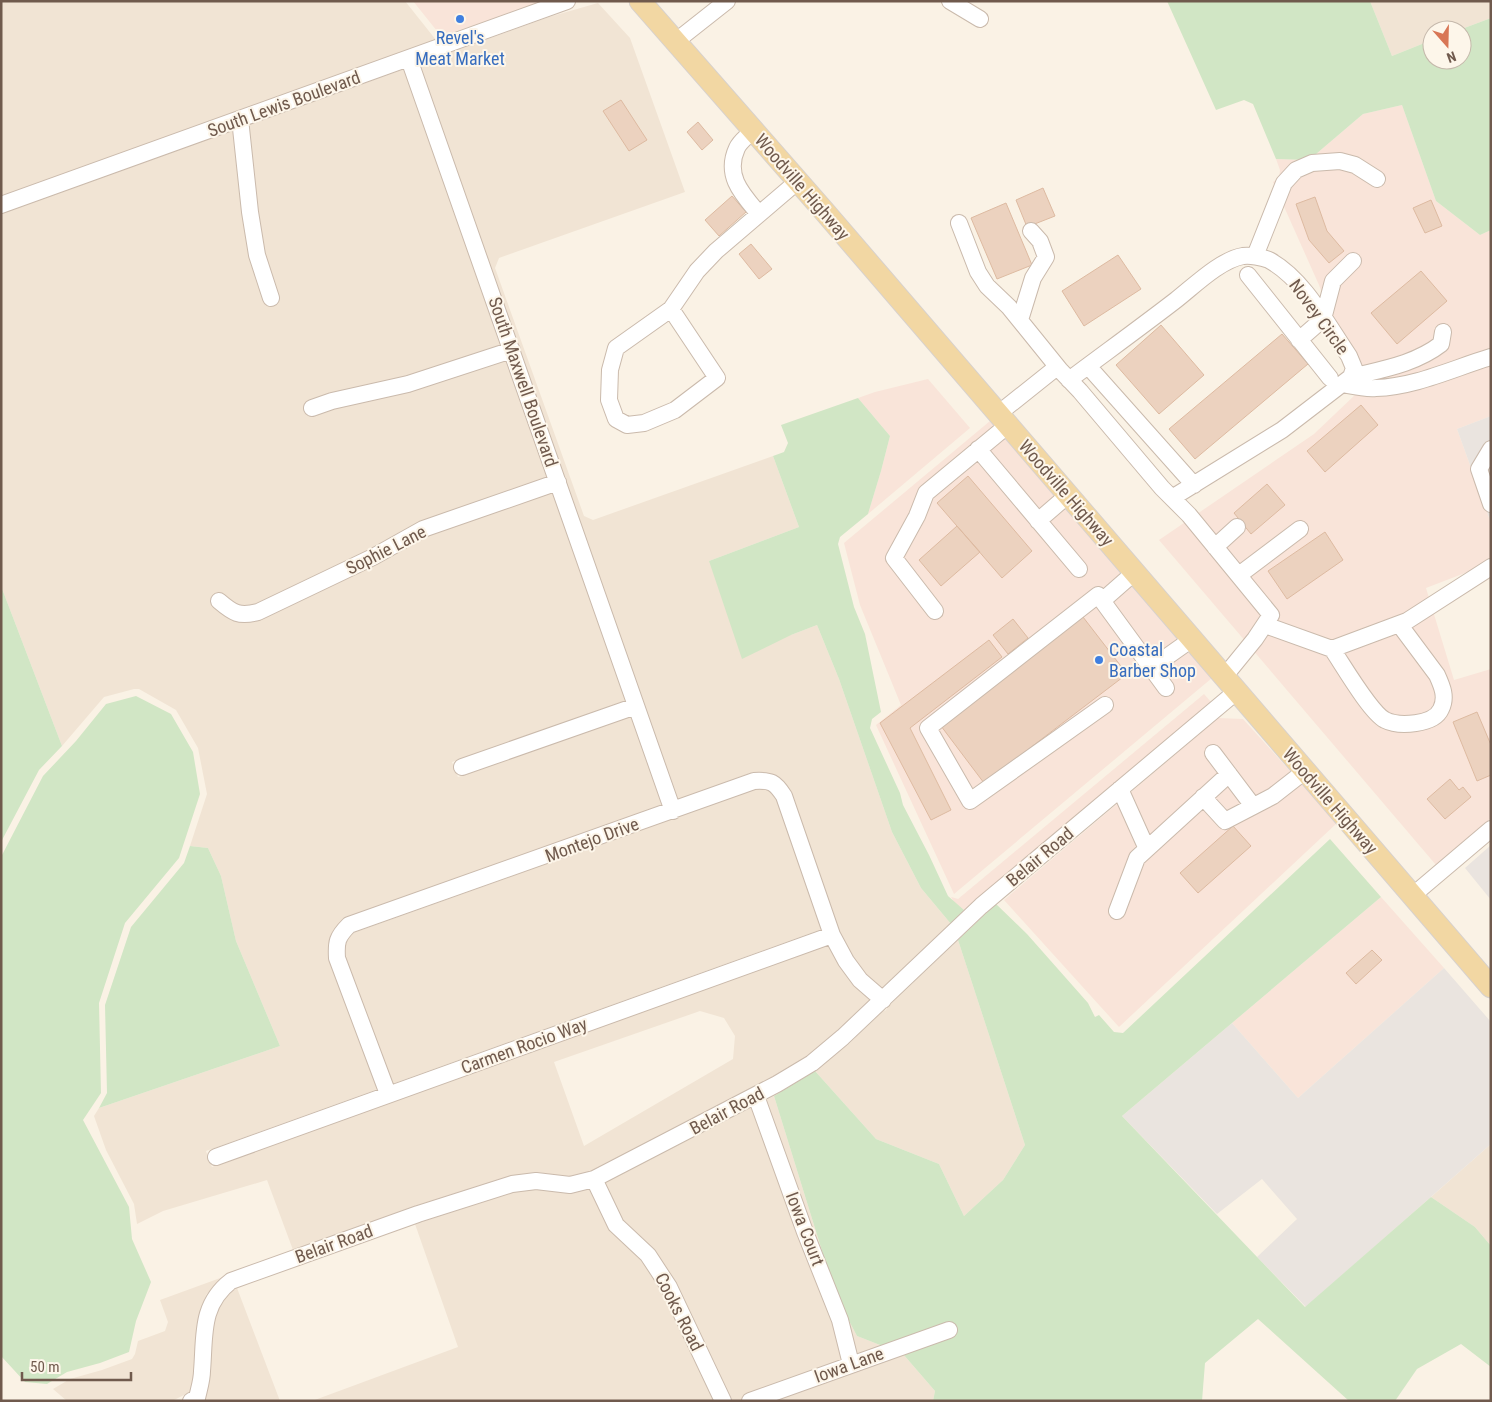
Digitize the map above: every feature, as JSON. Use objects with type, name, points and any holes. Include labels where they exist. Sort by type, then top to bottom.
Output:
[{"type":"main road","name":"Woodville Highway","points":[[640,1],[1003,419],[1491,987]]},
{"type":"street","name":"South Lewis Boulevard","points":[[1,205],[567,1]]},
{"type":"street","points":[[675,42],[727,1]]},
{"type":"street","points":[[950,1],[980,18]]},
{"type":"street","name":"South Maxwell Boulevard","points":[[409,59],[673,811]]},
{"type":"street","points":[[240,119],[250,212],[257,255],[271,298]]},
{"type":"street","points":[[753,130],[738,146],[733,159],[733,172],[737,188],[759,214]]},
{"type":"street","points":[[1069,380],[1226,263],[1242,256],[1255,256],[1284,183],[1296,170],[1312,163],[1340,161],[1355,165],[1377,180]]},
{"type":"street","points":[[672,309],[717,378],[675,410],[644,423],[627,425],[616,419],[609,400],[610,370],[616,348],[672,309],[697,271],[716,251],[798,182]]},
{"type":"street","points":[[959,223],[978,272],[987,286],[1009,306],[1057,367],[1143,466],[1189,515],[1271,615],[1265,625],[1332,649],[1373,709],[1384,720],[1399,724],[1414,724],[1431,718],[1440,711],[1444,696],[1442,684],[1437,675],[1399,624]]},
{"type":"street","points":[[1020,320],[1033,278],[1046,257],[1040,241],[1031,230]]},
{"type":"street","name":"Novey Circle","points":[[1172,498],[1282,430],[1354,368],[1349,356],[1302,287],[1284,271],[1267,260],[1255,256]]},
{"type":"street","points":[[1299,340],[1323,319],[1334,282],[1353,261]]},
{"type":"street","points":[[1248,275],[1299,340],[1341,379],[1361,388],[1394,387],[1412,383],[1491,357]]},
{"type":"street","points":[[1341,379],[1413,361],[1431,352],[1440,344],[1442,332]]},
{"type":"street","points":[[312,408],[332,401],[408,384],[512,350]]},
{"type":"street","points":[[1088,366],[1194,485]]},
{"type":"street","points":[[935,611],[894,558],[917,516],[926,493],[978,449],[1003,419],[1057,367]]},
{"type":"street","points":[[978,449],[1079,569]]},
{"type":"street","points":[[1143,466],[1162,449]]},
{"type":"street","points":[[1491,449],[1479,468],[1491,504]]},
{"type":"street","name":"Sophie Lane","points":[[219,601],[232,612],[239,614],[248,615],[258,612],[373,557],[423,529],[558,482]]},
{"type":"street","points":[[1038,521],[1068,495]]},
{"type":"street","points":[[1215,547],[1237,527]]},
{"type":"street","points":[[1239,576],[1300,529]]},
{"type":"street","points":[[1332,649],[1407,620],[1491,567]]},
{"type":"street","points":[[1102,601],[1134,572]]},
{"type":"street","points":[[1105,705],[970,801],[928,728],[1098,595],[1166,688]]},
{"type":"street","name":"Belair Road","points":[[194,1400],[202,1374],[208,1310],[222,1288],[231,1281],[418,1214],[512,1184],[536,1181],[570,1185],[594,1179],[756,1096],[812,1063],[844,1037],[981,906],[1120,789],[1231,684],[1265,625]]},
{"type":"street","points":[[1151,668],[1192,639]]},
{"type":"street","points":[[462,767],[636,706]]},
{"type":"street","points":[[1213,753],[1253,806]]},
{"type":"street","points":[[1203,797],[1225,821],[1273,796],[1305,771]]},
{"type":"street","points":[[1117,911],[1137,858],[1229,774]]},
{"type":"street","name":"Montejo Drive","points":[[388,1094],[337,958],[336,944],[341,933],[349,926],[754,781],[768,780],[778,786],[784,796],[832,934],[846,961],[860,980],[883,1000]]},
{"type":"street","points":[[1120,789],[1147,849]]},
{"type":"street","points":[[1412,896],[1491,829]]},
{"type":"street","name":"Carmen Rocio Way","points":[[216,1156],[832,934]]},
{"type":"street","name":"Iowa Court","points":[[756,1096],[805,1232],[840,1320],[851,1364]]},
{"type":"street","name":"Cooks Road","points":[[594,1179],[616,1226],[648,1255],[669,1287],[723,1401]]},
{"type":"street","name":"Iowa Lane","points":[[750,1401],[948,1330]]},
{"type":"shaded area","points":[[1,1],[405,1],[436,40],[1,196]]},
{"type":"shaded area","name":"Revel's Meat Market","points":[[413,1],[548,1],[441,36]]},
{"type":"shaded area","points":[[1370,1],[1491,1],[1491,18],[1472,25],[1472,20],[1422,20],[1422,44],[1392,56]]},
{"type":"shaded area","points":[[598,3],[630,38],[685,192],[499,258],[495,268],[584,516],[593,520],[773,456],[799,527],[709,561],[791,635],[817,625],[839,679],[892,832],[921,888],[951,924],[882,989],[865,974],[852,956],[839,932],[791,794],[781,779],[770,773],[753,772],[677,800],[418,64],[549,17]]},
{"type":"shaded area","points":[[404,69],[627,700],[452,762],[458,777],[632,716],[663,805],[344,919],[336,927],[330,940],[330,958],[378,1089],[206,1151],[212,1167],[829,944],[871,1000],[839,1031],[807,1056],[773,1077],[591,1171],[569,1177],[536,1172],[510,1176],[415,1206],[293,1250],[267,1180],[163,1211],[137,1224],[134,1204],[106,1150],[94,1116],[99,1108],[280,1046],[236,941],[221,876],[208,848],[190,846],[207,794],[198,748],[176,710],[139,689],[104,697],[62,746],[1,586],[1,214]],"holes":[[[700,1011],[724,1018],[735,1036],[733,1059],[584,1146],[554,1062]]]},
{"type":"shaded area","points":[[1402,105],[1436,201],[1480,235],[1491,230],[1491,416],[1457,429],[1491,523],[1491,563],[1426,588],[1454,680],[1491,669],[1491,818],[1436,865],[1159,540],[1314,434],[1356,394],[1357,386],[1319,285],[1273,182],[1279,178],[1280,170],[1276,159],[1309,160],[1363,114]]},
{"type":"shaded area","points":[[928,379],[970,428],[868,514],[890,436],[858,398]]},
{"type":"shaded area","points":[[1491,416],[1491,523],[1457,429]]},
{"type":"shaded area","points":[[990,421],[1212,678],[954,894],[876,725],[901,705],[860,605],[844,543]]},
{"type":"shaded area","points":[[1204,694],[1211,702],[964,910],[954,902],[951,897],[958,899]]},
{"type":"shaded area","points":[[1218,718],[1243,719],[1337,823],[1119,1027],[1004,900]]},
{"type":"shaded area","points":[[756,789],[767,789],[773,792],[778,800],[822,929],[392,1084],[345,957],[344,946],[347,939],[353,933]]},
{"type":"shaded area","points":[[1491,845],[1491,900],[1465,868]]},
{"type":"shaded area","points":[[1381,897],[1444,968],[1298,1098],[1232,1023]]},
{"type":"shaded area","points":[[958,940],[1025,1145],[1003,1180],[964,1216],[939,1164],[876,1139],[815,1071],[849,1044]]},
{"type":"shaded area","points":[[1444,968],[1491,1022],[1491,1144],[1306,1307],[1257,1257],[1297,1219],[1262,1179],[1217,1214],[1122,1116],[1232,1023],[1298,1098]]},
{"type":"shaded area","points":[[774,1096],[836,1296],[857,1336],[903,1354],[935,1391],[933,1401],[731,1401],[622,1220],[604,1183]]},
{"type":"shaded area","points":[[1491,1144],[1491,1246],[1475,1227],[1431,1197]]},
{"type":"shaded area","points":[[590,1188],[663,1291],[715,1401],[312,1401],[458,1347],[415,1224],[514,1192],[536,1189],[570,1193]]},
{"type":"shaded area","points":[[223,1277],[206,1295],[201,1308],[196,1337],[195,1372],[190,1392],[172,1401],[67,1401],[53,1389],[70,1379],[132,1359],[138,1341],[165,1331],[168,1322],[160,1300]]},
{"type":"shaded area","points":[[237,1288],[280,1401],[204,1401],[215,1314],[228,1294]]},
{"type":"green space","points":[[1167,1],[1370,1],[1392,56],[1422,44],[1422,70],[1472,70],[1472,25],[1491,18],[1491,230],[1480,235],[1436,201],[1402,105],[1363,114],[1309,160],[1276,159],[1253,104],[1244,100],[1216,110]]},
{"type":"green space","points":[[858,398],[890,436],[868,514],[840,537],[838,544],[854,607],[865,634],[881,712],[872,719],[870,728],[900,793],[903,805],[948,896],[964,910],[951,924],[921,888],[892,832],[839,679],[817,625],[791,635],[742,659],[709,561],[799,527],[773,456],[784,452],[788,443],[781,425]]},
{"type":"green space","points":[[1,586],[62,746],[39,770],[1,842]]},
{"type":"green space","points":[[136,696],[171,714],[193,752],[200,794],[179,858],[125,923],[99,1003],[101,1093],[83,1120],[129,1207],[132,1239],[151,1282],[136,1321],[129,1352],[100,1363],[67,1372],[47,1384],[25,1382],[1,1356],[1,857],[43,776],[76,741],[106,704]]},
{"type":"green space","points":[[1330,839],[1381,897],[1122,1116],[1305,1307],[1431,1197],[1475,1227],[1491,1246],[1491,1367],[1461,1344],[1417,1369],[1395,1401],[1349,1401],[1258,1319],[1205,1363],[1202,1401],[933,1401],[935,1391],[903,1354],[857,1336],[836,1296],[774,1096],[815,1071],[876,1139],[939,1164],[964,1216],[1003,1180],[1025,1145],[958,940],[996,904],[1027,934],[1088,1003],[1095,1017],[1099,1015],[1114,1032],[1123,1033]]},
{"type":"green space","points":[[190,846],[208,848],[221,876],[236,941],[280,1046],[99,1108],[107,1093],[105,1005],[131,927],[184,863]]},
{"type":"building","points":[[621,100],[647,140],[629,151],[603,111]]},
{"type":"building","points":[[698,122],[713,140],[702,150],[687,132]]},
{"type":"building","points":[[1043,188],[1055,216],[1027,227],[1016,200]]},
{"type":"building","points":[[732,196],[746,212],[719,236],[705,220]]},
{"type":"building","points":[[1315,197],[1327,231],[1344,251],[1329,263],[1309,240],[1296,204]]},
{"type":"building","points":[[1431,200],[1442,226],[1425,233],[1413,208]]},
{"type":"building","points":[[1006,203],[1032,265],[997,279],[971,218]]},
{"type":"building","points":[[751,244],[772,269],[759,279],[739,254]]},
{"type":"building","points":[[1118,255],[1141,289],[1084,326],[1062,291]]},
{"type":"building","points":[[1421,271],[1447,301],[1397,344],[1371,313]]},
{"type":"building","points":[[1161,325],[1204,375],[1159,414],[1116,365]]},
{"type":"building","points":[[1282,334],[1308,364],[1195,459],[1169,429]]},
{"type":"building","points":[[1361,405],[1378,425],[1325,472],[1307,451]]},
{"type":"building","points":[[968,476],[1032,551],[1002,578],[937,503]]},
{"type":"building","points":[[1267,484],[1285,505],[1251,534],[1234,513]]},
{"type":"building","points":[[957,526],[980,552],[941,586],[919,560]]},
{"type":"building","points":[[1325,532],[1343,560],[1287,599],[1268,571]]},
{"type":"building","points":[[1083,617],[1127,674],[984,783],[941,726]]},
{"type":"building","points":[[1013,619],[1028,638],[1008,654],[993,635]]},
{"type":"building","points":[[989,640],[1002,657],[910,728],[951,810],[931,820],[880,723]]},
{"type":"building","points":[[1477,712],[1491,745],[1491,775],[1477,781],[1453,722]]},
{"type":"building","points":[[1450,779],[1459,790],[1463,787],[1471,797],[1445,819],[1427,799]]},
{"type":"building","points":[[1233,826],[1251,846],[1198,893],[1180,873]]},
{"type":"building","points":[[1372,950],[1382,960],[1356,984],[1346,973]]},
{"type":"place","name":"Revel's Meat Market","points":[[460,19]]},
{"type":"place","name":"Coastal Barber Shop","points":[[1099,660]]}]
